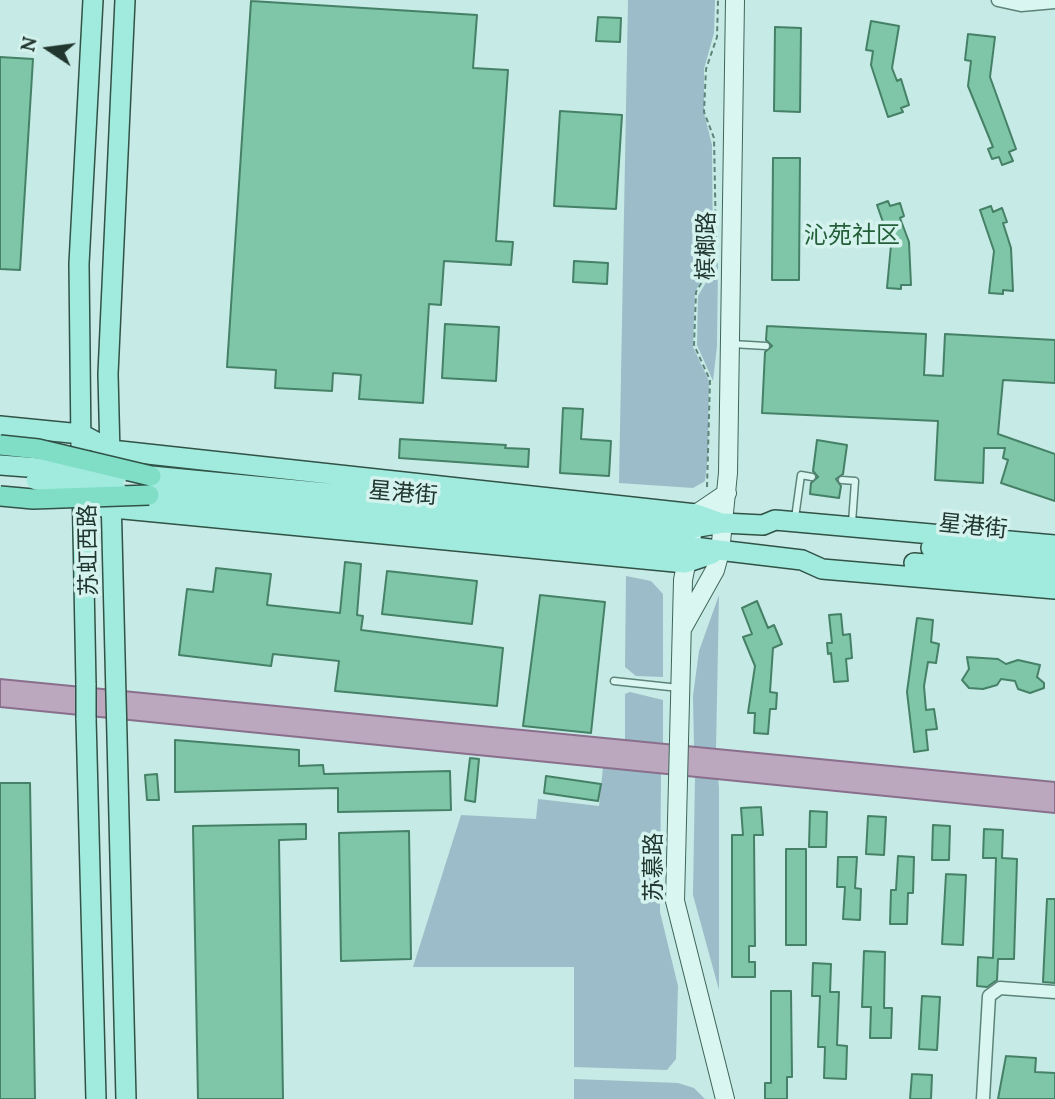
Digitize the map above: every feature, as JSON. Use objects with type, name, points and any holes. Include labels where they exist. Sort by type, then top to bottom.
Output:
[{"type":"highway","points":[[0,445],[38,449],[150,486]]},
{"type":"highway","points":[[0,496],[33,499],[150,486]]},
{"type":"main road","name":"苏虹西路","points":[[93,0],[79,264],[81,504],[96,1099]]},
{"type":"main road","name":"苏虹西路","points":[[125,0],[108,318],[127,1099]]},
{"type":"main road","name":"槟榔路","points":[[727,493],[735,0]]},
{"type":"main road","points":[[0,426],[81,434],[111,450],[690,538],[720,552]]},
{"type":"main road","name":"星港街","points":[[0,465],[150,486]]},
{"type":"main road","name":"星港街","points":[[0,477],[150,486],[690,538],[723,523],[763,525],[775,520],[1055,545]]},
{"type":"main road","points":[[690,538],[727,493]]},
{"type":"main road","name":"苏慕路","points":[[682,629],[708,583],[720,552],[727,493]]},
{"type":"main road","points":[[81,504],[113,508],[690,538]]},
{"type":"main road","name":"星港街","points":[[763,525],[774,533],[1055,560]]},
{"type":"main road","name":"苏慕路","points":[[690,538],[682,629],[675,901],[725,1099]]},
{"type":"main road","name":"星港街","points":[[720,552],[802,560],[822,569],[1055,589]]},
{"type":"main road","name":"星港街","points":[[802,560],[822,555],[1055,576]]},
{"type":"street","points":[[998,0],[1021,5],[1055,2]]},
{"type":"street","points":[[983,1099],[989,996],[1000,988],[1055,992]]},
{"type":"lane","points":[[730,344],[766,346]]},
{"type":"lane","points":[[794,522],[801,475],[812,477]]},
{"type":"lane","points":[[842,480],[855,481],[851,528]]},
{"type":"lane","points":[[614,681],[681,689]]},
{"type":"path","points":[[716,246],[714,138],[704,112],[706,69],[717,37],[718,0]]},
{"type":"path","points":[[705,491],[710,380],[694,345],[696,292],[716,259]]},
{"type":"shaded area","points":[[628,0],[715,0],[714,33],[704,69],[704,113],[712,145],[713,258],[695,292],[693,347],[709,381],[708,454],[705,481],[693,488],[619,483]]},
{"type":"shaded area","points":[[718,262],[717,346],[713,381],[697,345],[698,296]]},
{"type":"shaded area","points":[[626,576],[651,581],[663,594],[663,677],[636,676],[625,667]]},
{"type":"shaded area","points":[[719,595],[716,749],[694,746],[693,696],[699,651]]},
{"type":"shaded area","points":[[0,679],[1055,782],[1055,813],[0,707]]},
{"type":"shaded area","points":[[630,692],[663,700],[663,743],[625,740],[625,694]]},
{"type":"shaded area","points":[[603,767],[661,773],[660,912],[678,986],[676,1059],[667,1070],[574,1067],[574,967],[413,967],[461,815],[536,819],[538,799],[599,806]]},
{"type":"shaded area","points":[[695,777],[718,779],[719,787],[719,990],[693,895]]},
{"type":"shaded area","points":[[574,1079],[678,1083],[694,1088],[705,1099],[574,1099]]},
{"type":"building","points":[[251,1],[477,15],[473,68],[508,70],[496,241],[513,242],[511,265],[444,261],[441,305],[429,304],[423,403],[359,399],[361,375],[333,373],[332,391],[275,388],[276,370],[227,367]]},
{"type":"building","points":[[598,17],[621,18],[620,42],[596,41]]},
{"type":"building","points":[[871,21],[899,26],[892,68],[897,81],[901,79],[909,105],[901,108],[903,112],[888,117],[871,65],[873,51],[866,50]]},
{"type":"building","points":[[775,27],[801,28],[800,112],[774,111]]},
{"type":"building","points":[[968,34],[995,37],[990,77],[1016,149],[1009,152],[1013,161],[1002,165],[999,157],[992,159],[988,149],[993,147],[968,86],[971,61],[965,60]]},
{"type":"building","points":[[0,57],[33,59],[20,270],[0,269]]},
{"type":"building","points":[[560,111],[622,115],[616,209],[554,206]]},
{"type":"building","points":[[773,158],[800,158],[799,280],[772,280]]},
{"type":"building","points":[[888,201],[890,206],[900,203],[904,216],[900,218],[909,242],[911,285],[901,285],[901,289],[887,288],[891,245],[877,205]]},
{"type":"building","points":[[991,206],[993,212],[1002,208],[1007,222],[1003,223],[1011,248],[1013,291],[1003,290],[1003,294],[989,293],[994,251],[980,210]]},
{"type":"building","points":[[574,261],[608,263],[607,284],[573,282]]},
{"type":"building","points":[[445,324],[499,327],[496,381],[442,378]]},
{"type":"building","points":[[767,326],[926,334],[924,375],[943,376],[945,334],[1055,340],[1055,383],[1003,380],[998,434],[1055,454],[1055,501],[1001,483],[1008,460],[1003,458],[1005,448],[984,448],[983,483],[935,480],[938,421],[762,413],[765,352],[772,346],[766,340]]},
{"type":"building","points":[[563,408],[583,409],[581,439],[611,441],[609,476],[560,473]]},
{"type":"building","points":[[400,439],[506,445],[505,448],[529,449],[528,467],[399,458]]},
{"type":"building","points":[[817,440],[847,445],[843,474],[836,479],[841,486],[839,498],[810,494],[811,483],[818,477],[813,471]]},
{"type":"building","points":[[345,562],[361,564],[357,615],[363,616],[361,630],[503,648],[497,706],[335,691],[339,661],[273,654],[271,666],[179,655],[187,589],[213,592],[216,568],[271,574],[267,605],[340,613]]},
{"type":"building","points":[[387,571],[477,581],[472,624],[382,614]]},
{"type":"building","points":[[540,595],[605,602],[591,733],[523,726]]},
{"type":"building","points":[[757,601],[768,628],[774,625],[782,644],[773,648],[770,692],[777,693],[776,709],[770,709],[768,734],[754,733],[755,713],[748,713],[755,666],[743,637],[752,634],[742,608]]},
{"type":"building","points":[[841,614],[843,635],[850,634],[852,658],[846,659],[848,681],[834,682],[831,653],[828,654],[827,643],[832,643],[829,615]]},
{"type":"building","points":[[917,618],[933,620],[931,642],[939,644],[936,663],[928,662],[924,686],[926,710],[934,709],[937,729],[926,730],[928,750],[914,752],[907,692]]},
{"type":"building","points":[[967,657],[998,659],[1006,664],[1018,660],[1040,665],[1037,677],[1044,683],[1044,688],[1030,693],[1018,689],[1015,681],[1001,679],[997,685],[983,689],[969,688],[962,680],[969,669]]},
{"type":"building","points":[[175,740],[299,750],[299,766],[323,765],[324,774],[450,771],[451,810],[338,812],[338,788],[175,792]]},
{"type":"building","points":[[470,758],[479,759],[475,802],[465,800]]},
{"type":"building","points":[[157,774],[159,800],[147,800],[145,775]]},
{"type":"building","points":[[546,776],[601,784],[598,801],[544,793]]},
{"type":"building","points":[[0,783],[30,783],[35,1099],[0,1099]]},
{"type":"building","points":[[761,807],[763,835],[754,835],[755,946],[749,946],[749,962],[755,962],[755,977],[732,977],[732,835],[743,835],[741,808]]},
{"type":"building","points":[[810,811],[827,812],[826,847],[809,847]]},
{"type":"building","points":[[868,816],[886,817],[884,855],[866,854]]},
{"type":"building","points":[[306,824],[306,839],[279,840],[283,1099],[198,1099],[193,826]]},
{"type":"building","points":[[933,825],[950,826],[949,860],[932,860]]},
{"type":"building","points":[[984,829],[1003,830],[1002,858],[1017,859],[1014,959],[998,959],[997,980],[987,987],[977,986],[978,957],[993,958],[996,858],[983,858]]},
{"type":"building","points":[[409,831],[411,959],[341,961],[339,833]]},
{"type":"building","points":[[786,849],[806,849],[806,945],[786,945]]},
{"type":"building","points":[[898,856],[914,857],[913,893],[908,893],[907,924],[890,924],[891,890],[896,890]]},
{"type":"building","points":[[838,857],[857,857],[855,888],[861,889],[860,920],[843,919],[845,887],[837,887]]},
{"type":"building","points":[[946,874],[966,875],[963,945],[942,944]]},
{"type":"building","points":[[1047,899],[1055,899],[1055,983],[1043,982]]},
{"type":"building","points":[[864,951],[885,952],[884,1008],[892,1008],[891,1038],[870,1038],[871,1007],[862,1007]]},
{"type":"building","points":[[813,963],[831,964],[830,992],[839,992],[837,1045],[847,1046],[846,1079],[824,1078],[825,1047],[818,1047],[820,996],[812,996]]},
{"type":"building","points":[[771,991],[791,991],[792,1077],[787,1077],[787,1099],[765,1099],[765,1083],[771,1083]]},
{"type":"building","points":[[922,996],[940,997],[937,1050],[919,1049]]},
{"type":"building","points":[[1006,1056],[1036,1058],[1035,1072],[1055,1073],[1055,1099],[998,1099]]},
{"type":"building","points":[[912,1074],[932,1075],[931,1099],[910,1099]]},
{"type":"district","name":"沁苑社区","points":[[852,236]]}]
